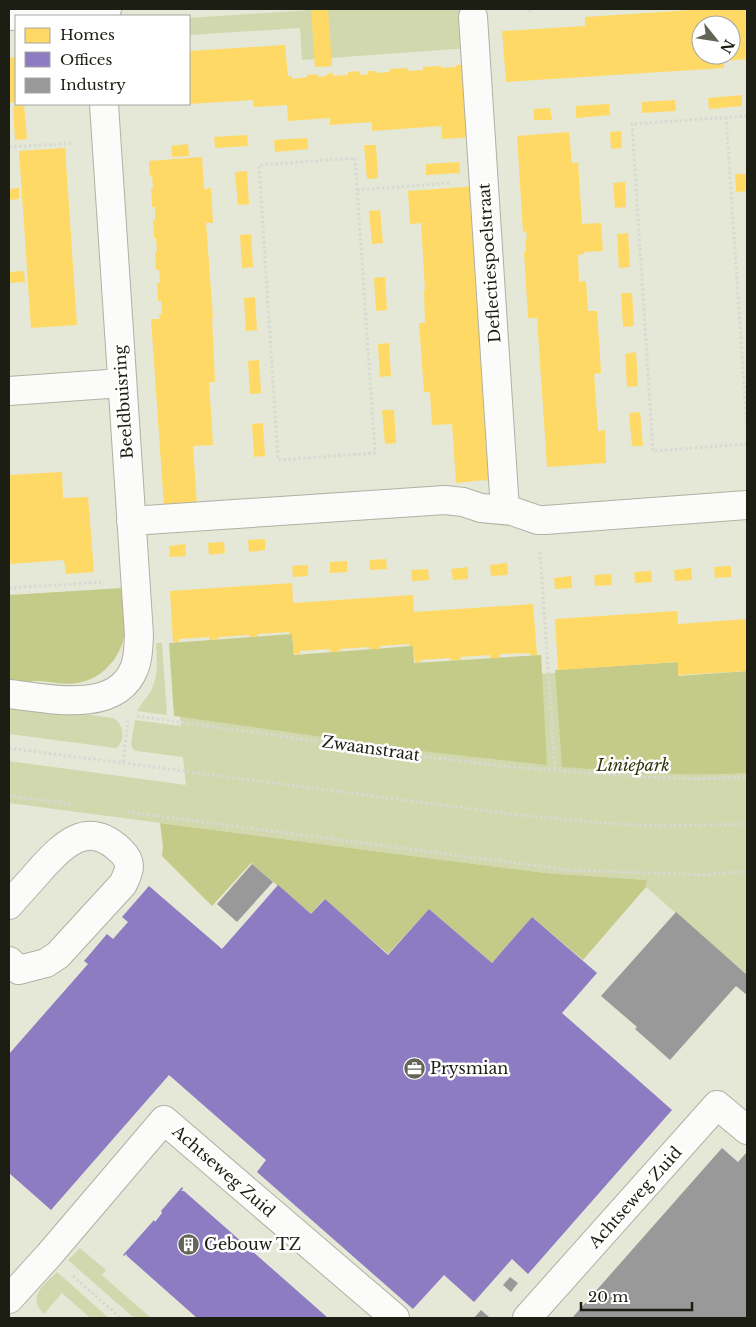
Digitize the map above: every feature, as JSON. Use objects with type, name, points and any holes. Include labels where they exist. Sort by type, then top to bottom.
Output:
[{"type":"street","points":[[22,15],[107,9]]},
{"type":"street","name":"Deflectiespoelstraat","points":[[473,17],[505,510]]},
{"type":"street","name":"Beeldbuisring","points":[[104,105],[139,635],[135,668],[124,685],[114,693]]},
{"type":"street","points":[[9,391],[122,383]]},
{"type":"street","points":[[131,521],[445,500],[463,502],[481,508],[505,510],[538,520],[747,505]]},
{"type":"street","points":[[9,694],[71,701],[104,697],[114,693]]},
{"type":"street","points":[[9,905],[59,849],[78,838],[93,836],[110,842],[126,856],[129,862],[127,876],[123,884],[58,955],[46,963],[19,970],[9,962]]},
{"type":"street","name":"Achtseweg Zuid","points":[[527,1318],[717,1105],[747,1130]]},
{"type":"street","name":"Achtseweg Zuid","points":[[9,1299],[164,1120],[395,1318]]},
{"type":"street","points":[[9,1311],[17,1318]]},
{"type":"path","points":[[747,116],[632,124],[653,451],[747,444]]},
{"type":"path","points":[[726,118],[747,429]]},
{"type":"path","points":[[9,147],[76,142]]},
{"type":"path","points":[[355,158],[357,190],[375,454],[278,460],[259,164],[355,158]]},
{"type":"path","points":[[357,190],[483,181]]},
{"type":"path","points":[[538,520],[555,771]]},
{"type":"path","points":[[9,588],[105,582]]},
{"type":"path","points":[[114,693],[129,716],[123,762]]},
{"type":"path","name":"Zwaanstraat","points":[[129,716],[171,720],[420,756],[512,767],[642,777],[697,779],[747,777]]},
{"type":"path","points":[[9,748],[510,814],[599,823],[656,826],[747,824]]},
{"type":"path","points":[[9,796],[76,805]]},
{"type":"path","points":[[125,811],[569,870],[706,874],[747,871]]},
{"type":"path","points":[[49,1255],[121,1318]]},
{"type":"green space","points":[[326,9],[468,9],[469,48],[302,60],[300,28],[190,35],[190,18]]},
{"type":"green space","points":[[122,588],[125,621],[123,641],[112,663],[106,669],[93,678],[77,683],[66,684],[35,681],[9,685],[9,595]]},
{"type":"green space","points":[[292,634],[294,655],[413,646],[414,663],[541,655],[547,765],[421,751],[174,716],[169,643]]},
{"type":"green space","points":[[156,643],[162,643],[167,715],[137,711],[149,694],[154,682],[157,670]]},
{"type":"green space","name":"Liniepark","points":[[173,648],[289,660],[410,669],[537,674],[674,666],[675,677],[747,673],[747,975],[646,887],[647,880],[546,873],[9,803],[9,761],[186,785],[183,757],[137,751],[131,745],[135,720],[181,726]]},
{"type":"green space","points":[[678,662],[678,676],[747,671],[747,773],[678,774],[562,767],[555,670]]},
{"type":"green space","points":[[9,704],[113,718],[120,724],[122,732],[121,741],[116,748],[9,734]]},
{"type":"green space","points":[[160,823],[546,873],[647,880],[646,887],[583,960],[532,917],[492,963],[429,909],[388,954],[324,899],[311,914],[251,863],[212,906],[162,856],[163,846]]},
{"type":"green space","points":[[80,1248],[106,1270],[102,1275],[151,1318],[134,1318],[68,1260]]},
{"type":"green space","points":[[57,1272],[109,1318],[90,1318],[62,1293],[44,1314],[39,1308],[37,1297],[42,1287]]},
{"type":"building: Homes","points":[[311,9],[328,9],[332,66],[315,67]]},
{"type":"building: Homes","points":[[706,9],[747,9],[747,59],[741,60],[741,15],[691,15],[691,65],[724,65],[724,68],[506,82],[502,31],[585,26],[585,17]]},
{"type":"building: Homes","points":[[285,45],[288,76],[292,76],[292,79],[318,74],[318,77],[333,73],[333,76],[348,75],[348,72],[360,71],[360,75],[368,74],[368,71],[375,71],[375,73],[390,72],[390,69],[408,68],[408,71],[423,70],[423,67],[441,66],[441,68],[470,64],[475,137],[442,139],[441,126],[372,131],[372,122],[330,125],[330,118],[288,121],[287,105],[254,107],[253,100],[190,104],[190,51]]},
{"type":"building: Homes","points":[[15,57],[15,102],[9,103],[9,58]]},
{"type":"building: Homes","points":[[742,95],[742,106],[709,109],[708,98]]},
{"type":"building: Homes","points":[[675,100],[676,111],[642,113],[642,102]]},
{"type":"building: Homes","points":[[609,104],[610,115],[576,118],[576,106]]},
{"type":"building: Homes","points":[[24,105],[27,139],[15,140],[13,106]]},
{"type":"building: Homes","points":[[550,108],[552,120],[534,120],[534,109]]},
{"type":"building: Homes","points":[[621,131],[622,148],[611,149],[610,132]]},
{"type":"building: Homes","points":[[569,132],[572,163],[578,162],[582,224],[601,223],[603,251],[584,252],[584,254],[578,255],[579,282],[586,281],[588,311],[597,311],[601,373],[594,374],[598,431],[605,430],[606,463],[547,467],[537,318],[528,318],[524,252],[526,252],[525,239],[527,239],[526,231],[523,232],[517,136]]},
{"type":"building: Homes","points":[[247,135],[248,146],[215,148],[214,137]]},
{"type":"building: Homes","points":[[307,138],[308,149],[275,152],[274,140]]},
{"type":"building: Homes","points":[[188,144],[189,156],[172,157],[171,146]]},
{"type":"building: Homes","points":[[364,145],[376,145],[378,178],[367,179]]},
{"type":"building: Homes","points":[[65,148],[77,325],[31,328],[19,151]]},
{"type":"building: Homes","points":[[202,157],[204,189],[211,188],[213,223],[206,223],[213,318],[215,382],[209,382],[213,445],[193,446],[197,505],[164,507],[151,319],[160,319],[159,314],[162,315],[161,301],[158,301],[157,283],[160,283],[159,270],[156,270],[155,252],[157,251],[153,220],[155,220],[155,207],[152,207],[151,189],[153,188],[149,161]]},
{"type":"building: Homes","points":[[459,162],[460,173],[426,175],[426,164]]},
{"type":"building: Homes","points":[[247,171],[249,204],[238,205],[235,172]]},
{"type":"building: Homes","points":[[735,174],[747,174],[747,191],[736,192]]},
{"type":"building: Homes","points":[[625,182],[626,207],[615,208],[613,183]]},
{"type":"building: Homes","points":[[478,186],[485,288],[477,289],[477,292],[481,292],[478,308],[479,326],[483,325],[480,341],[481,359],[486,358],[487,374],[482,374],[483,392],[488,392],[489,407],[484,407],[489,481],[456,483],[452,424],[432,425],[430,392],[424,392],[419,323],[425,323],[421,223],[410,224],[408,191]]},
{"type":"building: Homes","points":[[19,188],[19,199],[9,200],[9,189]]},
{"type":"building: Homes","points":[[380,210],[383,243],[372,244],[369,211]]},
{"type":"building: Homes","points":[[628,233],[630,267],[619,268],[617,234]]},
{"type":"building: Homes","points":[[251,234],[253,267],[242,268],[240,235]]},
{"type":"building: Homes","points":[[24,271],[25,282],[9,283],[9,272]]},
{"type":"building: Homes","points":[[385,277],[387,310],[376,311],[374,278]]},
{"type":"building: Homes","points":[[621,293],[632,293],[634,326],[623,327]]},
{"type":"building: Homes","points":[[255,297],[257,330],[246,331],[244,298]]},
{"type":"building: Homes","points":[[389,343],[391,376],[380,377],[378,344]]},
{"type":"building: Homes","points":[[636,352],[638,386],[627,387],[625,354]]},
{"type":"building: Homes","points":[[259,360],[261,393],[250,394],[248,361]]},
{"type":"building: Homes","points":[[382,410],[394,410],[396,443],[385,444]]},
{"type":"building: Homes","points":[[640,412],[643,446],[632,446],[629,413]]},
{"type":"building: Homes","points":[[263,423],[265,456],[254,457],[252,424]]},
{"type":"building: Homes","points":[[62,472],[63,498],[88,497],[94,572],[66,574],[64,560],[9,564],[9,475]]},
{"type":"building: Homes","points":[[265,539],[265,550],[249,552],[248,540]]},
{"type":"building: Homes","points":[[224,542],[225,553],[209,555],[208,543]]},
{"type":"building: Homes","points":[[185,544],[186,556],[170,557],[169,546]]},
{"type":"building: Homes","points":[[386,559],[387,569],[370,570],[369,560]]},
{"type":"building: Homes","points":[[347,561],[347,572],[330,573],[330,562]]},
{"type":"building: Homes","points":[[507,563],[508,575],[491,576],[490,565]]},
{"type":"building: Homes","points":[[308,565],[308,576],[293,577],[292,566]]},
{"type":"building: Homes","points":[[731,566],[731,577],[715,578],[714,567]]},
{"type":"building: Homes","points":[[468,567],[468,579],[453,580],[451,569]]},
{"type":"building: Homes","points":[[691,568],[692,580],[675,581],[674,570]]},
{"type":"building: Homes","points":[[428,569],[429,580],[412,581],[411,570]]},
{"type":"building: Homes","points":[[651,571],[652,582],[635,583],[634,572]]},
{"type":"building: Homes","points":[[611,574],[612,585],[595,586],[594,575]]},
{"type":"building: Homes","points":[[571,576],[572,588],[555,589],[554,578]]},
{"type":"building: Homes","points":[[292,583],[293,603],[413,595],[414,612],[533,604],[537,655],[530,655],[530,653],[500,654],[500,657],[497,658],[490,658],[490,655],[460,657],[461,660],[450,660],[450,658],[420,660],[421,662],[415,663],[413,646],[409,646],[409,644],[380,646],[380,649],[369,649],[369,647],[340,649],[340,651],[336,652],[330,652],[329,649],[300,651],[300,654],[294,654],[292,634],[289,635],[289,632],[258,634],[258,636],[252,637],[249,637],[249,635],[218,637],[219,639],[209,640],[209,637],[179,639],[179,642],[173,642],[170,591]]},
{"type":"building: Homes","points":[[677,611],[678,624],[747,619],[747,671],[678,675],[678,662],[558,670],[555,619]]},
{"type":"building: Offices","points":[[278,885],[311,914],[325,899],[388,955],[429,909],[492,963],[532,917],[597,973],[562,1013],[672,1110],[528,1274],[512,1259],[474,1302],[444,1275],[413,1309],[257,1172],[266,1160],[169,1075],[51,1210],[9,1173],[9,1054],[88,964],[84,961],[107,934],[113,939],[128,922],[122,917],[149,886],[222,949]]},
{"type":"building: Offices","name":"Gebouw TZ","points":[[182,1187],[181,1191],[184,1191],[328,1318],[197,1318],[126,1254],[124,1256],[154,1220],[155,1222],[162,1213],[161,1211]]},
{"type":"building: Industry","points":[[252,864],[273,882],[237,922],[217,904]]},
{"type":"building: Industry","points":[[676,912],[747,975],[747,995],[736,986],[670,1060],[635,1029],[637,1027],[601,996]]},
{"type":"building: Industry","points":[[722,1148],[738,1162],[747,1152],[747,1318],[572,1318]]},
{"type":"building: Industry","points":[[510,1277],[518,1283],[511,1292],[503,1285]]},
{"type":"building: Industry","points":[[481,1310],[489,1317],[474,1318]]},
{"type":"place","name":"Prysmian","points":[[414,1068]]},
{"type":"place","name":"Gebouw TZ","points":[[188,1244]]}]
